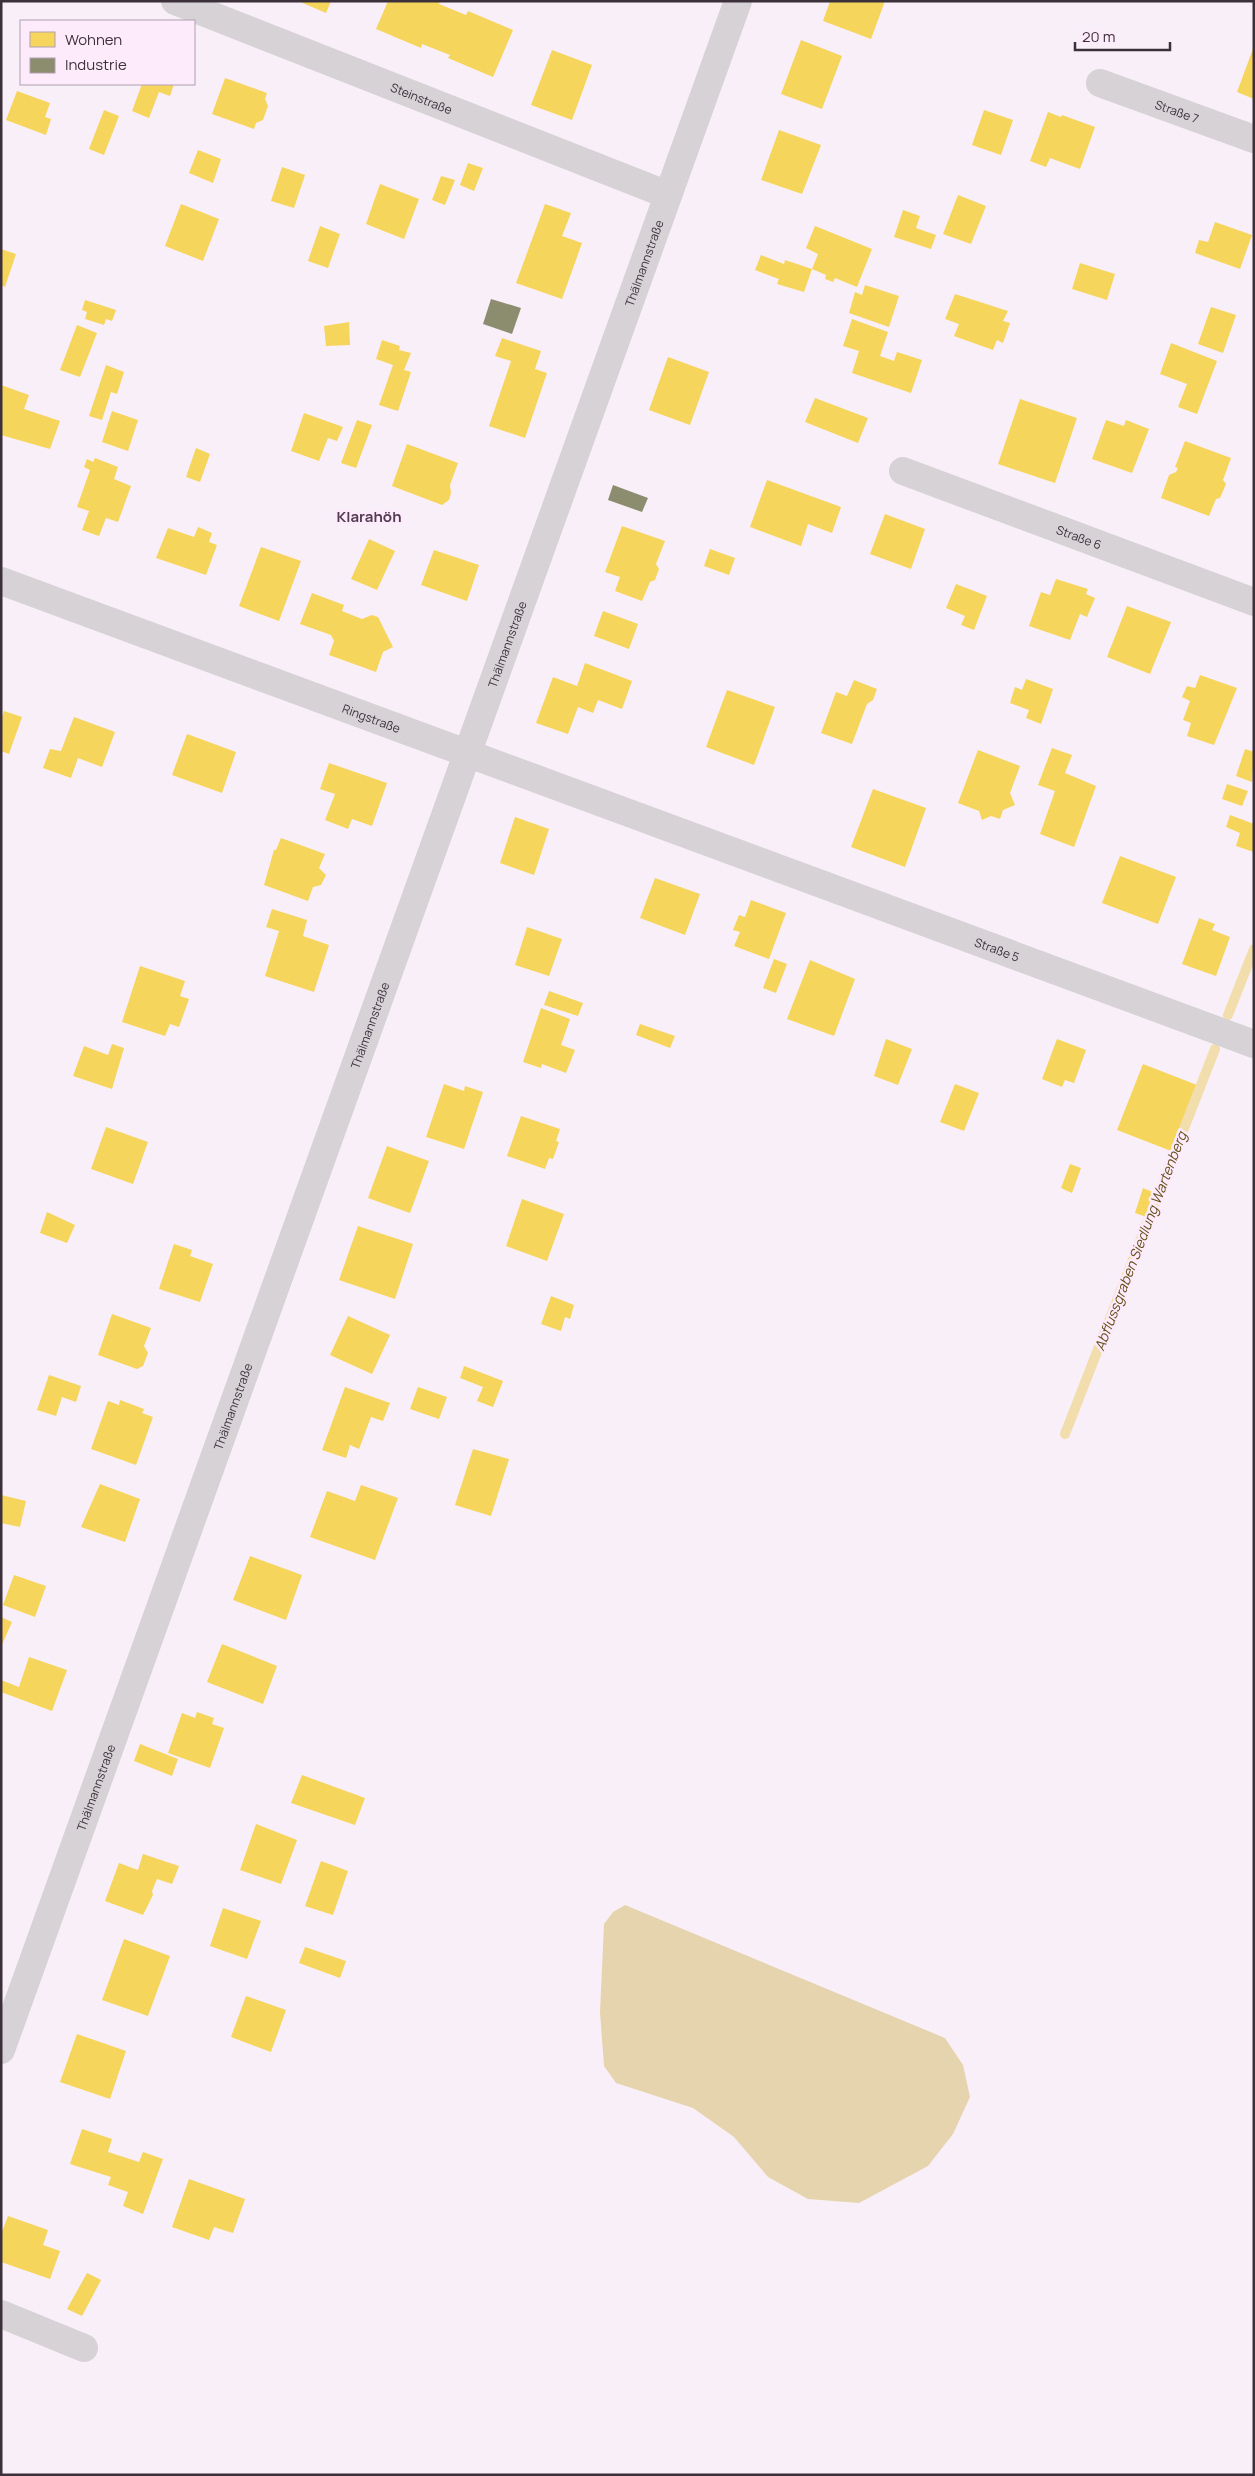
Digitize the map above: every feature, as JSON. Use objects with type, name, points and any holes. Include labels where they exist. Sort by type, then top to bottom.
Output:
[{"type":"street","name":"Steinstraße","points":[[175,1],[668,195]]},
{"type":"street","name":"Thälmannstraße","points":[[1,2050],[738,1]]},
{"type":"street","name":"Straße 7","points":[[1100,83],[1254,140]]},
{"type":"street","name":"Straße 6","points":[[903,472],[1254,602]]},
{"type":"street","name":"Ringstraße","points":[[1,581],[469,753],[742,856]]},
{"type":"street","name":"Straße 5","points":[[742,856],[1254,1044]]},
{"type":"street","points":[[1,2314],[84,2348]]},
{"type":"shaded area","points":[[625,1905],[945,2038],[963,2065],[970,2097],[953,2134],[928,2166],[859,2203],[808,2199],[768,2177],[734,2137],[693,2108],[616,2083],[604,2066],[600,2012],[604,1924],[613,1912]]},
{"type":"building: Wohnen","points":[[298,1],[331,1],[326,13]]},
{"type":"building: Wohnen","points":[[388,1],[440,1],[439,4],[466,15],[468,11],[513,30],[493,77],[448,58],[450,55],[422,44],[421,48],[376,29]]},
{"type":"building: Wohnen","points":[[830,1],[885,1],[871,39],[823,21]]},
{"type":"building: Wohnen","points":[[801,40],[842,56],[822,109],[781,94]]},
{"type":"building: Wohnen","points":[[1254,46],[1254,99],[1237,92]]},
{"type":"building: Wohnen","points":[[552,50],[592,65],[572,120],[531,105]]},
{"type":"building: Wohnen","points":[[225,78],[267,93],[265,99],[268,106],[263,120],[256,123],[254,129],[212,114]]},
{"type":"building: Wohnen","points":[[142,85],[174,85],[170,96],[159,92],[149,118],[132,111]]},
{"type":"building: Wohnen","points":[[17,91],[50,103],[45,117],[51,119],[46,135],[6,120]]},
{"type":"building: Wohnen","points":[[104,110],[119,116],[104,155],[89,149]]},
{"type":"building: Wohnen","points":[[984,110],[1013,120],[1001,155],[972,145]]},
{"type":"building: Wohnen","points":[[1048,112],[1095,127],[1080,169],[1050,158],[1046,167],[1030,161]]},
{"type":"building: Wohnen","points":[[779,130],[821,145],[802,194],[761,180]]},
{"type":"building: Wohnen","points":[[198,150],[221,159],[213,183],[189,173]]},
{"type":"building: Wohnen","points":[[468,163],[483,168],[474,191],[460,185]]},
{"type":"building: Wohnen","points":[[282,167],[305,175],[294,208],[271,201]]},
{"type":"building: Wohnen","points":[[441,176],[455,180],[445,205],[432,200]]},
{"type":"building: Wohnen","points":[[380,184],[419,199],[404,239],[366,224]]},
{"type":"building: Wohnen","points":[[958,195],[986,206],[971,244],[943,234]]},
{"type":"building: Wohnen","points":[[181,204],[219,219],[203,261],[165,246]]},
{"type":"building: Wohnen","points":[[545,204],[571,213],[562,236],[582,243],[562,299],[516,283]]},
{"type":"building: Wohnen","points":[[903,210],[920,216],[916,228],[936,235],[931,249],[894,237]]},
{"type":"building: Wohnen","points":[[1215,222],[1252,235],[1240,269],[1195,253],[1199,240],[1208,242]]},
{"type":"building: Wohnen","points":[[320,226],[340,234],[328,268],[308,261]]},
{"type":"building: Wohnen","points":[[815,226],[872,249],[857,287],[835,278],[833,282],[825,279],[826,275],[812,269],[818,254],[806,248]]},
{"type":"building: Wohnen","points":[[1,249],[16,254],[5,287],[1,285]]},
{"type":"building: Wohnen","points":[[761,255],[784,264],[785,260],[812,269],[804,292],[777,284],[779,279],[755,270]]},
{"type":"building: Wohnen","points":[[1080,263],[1115,274],[1107,300],[1072,289]]},
{"type":"building: Wohnen","points":[[865,285],[899,296],[889,327],[849,313],[855,292],[862,295]]},
{"type":"building: Wohnen","points":[[955,294],[1008,311],[1003,321],[1010,323],[1003,343],[997,340],[993,350],[954,336],[959,324],[945,319]]},
{"type":"building: Wohnen","points":[[85,300],[116,310],[112,321],[106,319],[104,325],[85,319],[87,312],[82,310]]},
{"type":"building: Wohnen","points":[[1211,307],[1236,315],[1223,353],[1198,344]]},
{"type":"building: Wohnen","points":[[852,319],[888,332],[880,356],[894,361],[897,352],[922,360],[911,393],[852,373],[859,351],[843,346]]},
{"type":"building: Wohnen","points":[[349,322],[350,345],[326,346],[324,326]]},
{"type":"building: Wohnen","points":[[77,325],[97,333],[80,377],[60,370]]},
{"type":"building: Wohnen","points":[[502,338],[541,351],[535,369],[547,373],[525,438],[489,426],[511,361],[495,356]]},
{"type":"building: Wohnen","points":[[382,340],[400,346],[399,350],[411,353],[404,370],[411,372],[398,411],[379,405],[393,365],[376,359]]},
{"type":"building: Wohnen","points":[[1171,343],[1217,361],[1197,414],[1178,407],[1187,384],[1160,374]]},
{"type":"building: Wohnen","points":[[668,357],[709,372],[690,425],[649,410]]},
{"type":"building: Wohnen","points":[[106,365],[124,372],[117,394],[111,392],[102,420],[89,416]]},
{"type":"building: Wohnen","points":[[1,385],[29,395],[24,409],[60,421],[50,449],[1,435]]},
{"type":"building: Wohnen","points":[[815,398],[868,418],[858,443],[805,422]]},
{"type":"building: Wohnen","points":[[1020,399],[1077,418],[1055,483],[998,464]]},
{"type":"building: Wohnen","points":[[112,411],[138,420],[128,451],[102,442]]},
{"type":"building: Wohnen","points":[[304,413],[343,427],[337,441],[328,438],[319,461],[291,451]]},
{"type":"building: Wohnen","points":[[357,420],[372,425],[356,468],[341,463]]},
{"type":"building: Wohnen","points":[[1106,420],[1124,426],[1126,420],[1149,429],[1132,473],[1092,459]]},
{"type":"building: Wohnen","points":[[1185,441],[1231,458],[1223,480],[1226,484],[1220,498],[1216,499],[1209,516],[1161,498],[1169,475],[1176,472],[1178,468],[1175,467]]},
{"type":"building: Wohnen","points":[[407,444],[458,463],[450,485],[451,493],[449,500],[442,505],[392,486]]},
{"type":"building: Wohnen","points":[[196,448],[210,454],[200,482],[186,477]]},
{"type":"building: Wohnen","points":[[95,458],[118,467],[114,479],[131,486],[118,522],[106,518],[99,536],[82,530],[89,511],[77,507],[90,470],[84,467],[87,459],[93,462]]},
{"type":"building: Wohnen","points":[[767,480],[841,507],[832,533],[808,524],[801,546],[750,527]]},
{"type":"building: Wohnen","points":[[885,514],[925,529],[911,569],[870,554]]},
{"type":"building: Wohnen","points":[[622,526],[665,541],[656,564],[659,569],[655,580],[650,582],[642,601],[615,591],[620,577],[605,572]]},
{"type":"building: Wohnen","points":[[198,527],[212,533],[209,542],[217,545],[206,575],[156,558],[168,528],[194,537]]},
{"type":"building: Wohnen","points":[[369,539],[395,551],[377,590],[351,579]]},
{"type":"building: Wohnen","points":[[261,547],[301,561],[279,621],[239,606]]},
{"type":"building: Wohnen","points":[[710,549],[735,558],[729,575],[704,566]]},
{"type":"building: Wohnen","points":[[434,550],[479,565],[467,601],[421,585]]},
{"type":"building: Wohnen","points":[[1056,579],[1088,589],[1086,594],[1095,598],[1087,617],[1080,614],[1070,640],[1029,626],[1041,592],[1050,595]]},
{"type":"building: Wohnen","points":[[956,584],[987,596],[974,630],[961,625],[965,616],[946,608]]},
{"type":"building: Wohnen","points":[[312,593],[344,605],[342,611],[362,619],[372,615],[378,617],[393,647],[383,652],[376,672],[329,655],[334,641],[331,635],[300,624]]},
{"type":"building: Wohnen","points":[[1127,606],[1171,622],[1150,674],[1107,657]]},
{"type":"building: Wohnen","points":[[603,611],[638,624],[629,649],[594,636]]},
{"type":"building: Wohnen","points":[[585,663],[632,681],[622,709],[598,700],[593,713],[578,707],[568,734],[536,723],[553,677],[577,686]]},
{"type":"building: Wohnen","points":[[1200,675],[1237,688],[1214,745],[1187,736],[1191,723],[1183,720],[1190,701],[1182,697],[1187,686],[1195,688]]},
{"type":"building: Wohnen","points":[[1026,679],[1053,689],[1041,724],[1026,718],[1029,710],[1010,703],[1015,687],[1022,690]]},
{"type":"building: Wohnen","points":[[854,680],[877,689],[873,700],[867,704],[852,744],[821,733],[836,692],[847,696]]},
{"type":"building: Wohnen","points":[[727,690],[775,707],[754,765],[706,747]]},
{"type":"building: Wohnen","points":[[4,711],[22,717],[9,754],[1,751],[1,720]]},
{"type":"building: Wohnen","points":[[74,717],[115,732],[102,767],[78,758],[71,778],[43,768],[50,749],[61,751]]},
{"type":"building: Wohnen","points":[[187,734],[236,752],[222,793],[172,775]]},
{"type":"building: Wohnen","points":[[1052,748],[1072,755],[1065,773],[1096,786],[1074,847],[1040,834],[1055,791],[1038,785]]},
{"type":"building: Wohnen","points":[[1245,749],[1254,752],[1252,782],[1236,776]]},
{"type":"building: Wohnen","points":[[978,750],[1020,766],[1010,793],[1015,805],[1003,810],[1000,819],[991,816],[982,820],[979,811],[958,803]]},
{"type":"building: Wohnen","points":[[329,763],[387,783],[372,826],[352,819],[348,829],[325,820],[335,794],[320,789]]},
{"type":"building: Wohnen","points":[[1227,784],[1248,791],[1242,806],[1222,799]]},
{"type":"building: Wohnen","points":[[873,789],[926,808],[905,867],[851,847]]},
{"type":"building: Wohnen","points":[[1230,815],[1254,824],[1254,852],[1236,846],[1240,833],[1226,827]]},
{"type":"building: Wohnen","points":[[515,817],[549,829],[534,875],[500,863]]},
{"type":"building: Wohnen","points":[[281,838],[325,854],[319,868],[326,875],[321,885],[313,887],[308,901],[264,885],[274,850],[276,850]]},
{"type":"building: Wohnen","points":[[1120,856],[1176,877],[1158,924],[1102,903]]},
{"type":"building: Wohnen","points":[[655,878],[700,894],[685,935],[640,918]]},
{"type":"building: Wohnen","points":[[751,900],[786,913],[769,959],[734,946],[740,932],[733,930],[739,915],[745,917]]},
{"type":"building: Wohnen","points":[[272,909],[307,920],[303,936],[329,945],[314,992],[265,976],[279,931],[266,927]]},
{"type":"building: Wohnen","points":[[1199,918],[1215,924],[1212,930],[1230,937],[1216,976],[1182,964]]},
{"type":"building: Wohnen","points":[[527,927],[562,939],[549,976],[515,965]]},
{"type":"building: Wohnen","points":[[774,959],[787,964],[776,993],[763,988]]},
{"type":"building: Wohnen","points":[[810,960],[855,979],[834,1036],[787,1019]]},
{"type":"building: Wohnen","points":[[140,966],[185,981],[180,996],[189,999],[179,1027],[170,1024],[165,1036],[122,1022]]},
{"type":"building: Wohnen","points":[[549,991],[583,1003],[578,1016],[544,1005]]},
{"type":"building: Wohnen","points":[[541,1008],[570,1019],[561,1045],[575,1050],[566,1073],[542,1064],[541,1068],[523,1062]]},
{"type":"building: Wohnen","points":[[640,1024],[675,1036],[670,1048],[636,1035]]},
{"type":"building: Wohnen","points":[[886,1039],[912,1049],[898,1085],[874,1076]]},
{"type":"building: Wohnen","points":[[1057,1039],[1086,1050],[1074,1083],[1065,1080],[1062,1087],[1042,1079]]},
{"type":"building: Wohnen","points":[[112,1044],[124,1048],[112,1089],[73,1076],[84,1046],[108,1055]]},
{"type":"building: Wohnen","points":[[1143,1064],[1197,1085],[1171,1151],[1117,1130]]},
{"type":"building: Wohnen","points":[[444,1084],[464,1091],[465,1086],[483,1092],[464,1149],[426,1137]]},
{"type":"building: Wohnen","points":[[955,1084],[979,1093],[964,1131],[940,1122]]},
{"type":"building: Wohnen","points":[[521,1116],[560,1129],[556,1141],[559,1142],[553,1159],[549,1158],[545,1169],[507,1156]]},
{"type":"building: Wohnen","points":[[106,1127],[148,1142],[133,1184],[91,1169]]},
{"type":"building: Wohnen","points":[[387,1146],[429,1161],[410,1213],[368,1198]]},
{"type":"building: Wohnen","points":[[1070,1164],[1081,1168],[1072,1193],[1061,1188]]},
{"type":"building: Wohnen","points":[[1143,1188],[1160,1195],[1152,1219],[1135,1213]]},
{"type":"building: Wohnen","points":[[522,1199],[564,1214],[547,1261],[506,1246]]},
{"type":"building: Wohnen","points":[[47,1212],[75,1225],[67,1243],[40,1233]]},
{"type":"building: Wohnen","points":[[358,1226],[413,1244],[395,1299],[339,1280]]},
{"type":"building: Wohnen","points":[[174,1244],[192,1250],[190,1256],[213,1264],[200,1302],[159,1289]]},
{"type":"building: Wohnen","points":[[551,1296],[574,1305],[570,1319],[565,1317],[561,1331],[541,1324]]},
{"type":"building: Wohnen","points":[[112,1314],[151,1328],[144,1346],[148,1353],[143,1366],[137,1369],[98,1355]]},
{"type":"building: Wohnen","points":[[348,1316],[390,1335],[372,1374],[330,1355]]},
{"type":"building: Wohnen","points":[[464,1366],[503,1381],[493,1407],[477,1401],[483,1387],[460,1378]]},
{"type":"building: Wohnen","points":[[49,1375],[81,1386],[76,1402],[62,1397],[56,1416],[37,1410]]},
{"type":"building: Wohnen","points":[[345,1387],[390,1403],[383,1421],[371,1417],[359,1449],[350,1445],[346,1458],[322,1450]]},
{"type":"building: Wohnen","points":[[418,1387],[447,1397],[439,1419],[410,1409]]},
{"type":"building: Wohnen","points":[[120,1400],[144,1409],[142,1413],[153,1417],[136,1465],[91,1449],[108,1401],[119,1405]]},
{"type":"building: Wohnen","points":[[473,1449],[509,1459],[491,1516],[455,1505]]},
{"type":"building: Wohnen","points":[[100,1484],[140,1499],[125,1542],[81,1527]]},
{"type":"building: Wohnen","points":[[361,1485],[398,1498],[375,1560],[310,1537],[327,1491],[355,1501]]},
{"type":"building: Wohnen","points":[[1,1495],[26,1501],[20,1527],[1,1523]]},
{"type":"building: Wohnen","points":[[250,1556],[302,1575],[286,1620],[233,1600]]},
{"type":"building: Wohnen","points":[[14,1575],[46,1586],[35,1617],[3,1605]]},
{"type":"building: Wohnen","points":[[1,1617],[12,1622],[1,1647]]},
{"type":"building: Wohnen","points":[[222,1644],[277,1666],[263,1704],[207,1682]]},
{"type":"building: Wohnen","points":[[29,1657],[67,1670],[52,1711],[1,1692],[1,1680],[19,1687]]},
{"type":"building: Wohnen","points":[[197,1712],[214,1718],[212,1724],[224,1728],[210,1768],[168,1753],[182,1713],[195,1718]]},
{"type":"building: Wohnen","points":[[140,1744],[178,1759],[172,1776],[134,1761]]},
{"type":"building: Wohnen","points":[[302,1775],[365,1798],[355,1825],[291,1803]]},
{"type":"building: Wohnen","points":[[256,1824],[297,1840],[281,1884],[240,1870]]},
{"type":"building: Wohnen","points":[[143,1854],[179,1866],[172,1884],[157,1879],[152,1891],[153,1895],[143,1915],[105,1901],[119,1863],[138,1870]]},
{"type":"building: Wohnen","points":[[321,1861],[348,1871],[333,1915],[305,1906]]},
{"type":"building: Wohnen","points":[[223,1908],[261,1921],[247,1959],[210,1946]]},
{"type":"building: Wohnen","points":[[124,1939],[170,1956],[148,2016],[102,2000]]},
{"type":"building: Wohnen","points":[[305,1947],[346,1961],[340,1978],[299,1963]]},
{"type":"building: Wohnen","points":[[246,1996],[286,2010],[271,2052],[231,2037]]},
{"type":"building: Wohnen","points":[[77,2034],[126,2051],[110,2099],[60,2082]]},
{"type":"building: Wohnen","points":[[82,2129],[112,2139],[108,2152],[139,2162],[143,2152],[163,2159],[143,2214],[123,2206],[128,2192],[108,2185],[111,2177],[70,2164]]},
{"type":"building: Wohnen","points":[[189,2179],[245,2199],[233,2233],[214,2227],[209,2240],[172,2227]]},
{"type":"building: Wohnen","points":[[8,2216],[48,2230],[43,2245],[60,2251],[50,2279],[1,2262],[1,2234]]},
{"type":"building: Wohnen","points":[[87,2273],[101,2280],[82,2316],[67,2309]]},
{"type":"building: Industrie","points":[[491,299],[521,308],[512,334],[483,324]]},
{"type":"building: Industrie","points":[[613,485],[648,498],[642,512],[608,500]]},
{"type":"waterway","name":"Abflussgraben Siedlung Wartenberg","points":[[1228,1015],[1254,949]]},
{"type":"waterway","name":"Abflussgraben Siedlung Wartenberg","points":[[1065,1434],[1215,1049]]},
{"type":"district","name":"Klarahöh","points":[[369,516]]}]
